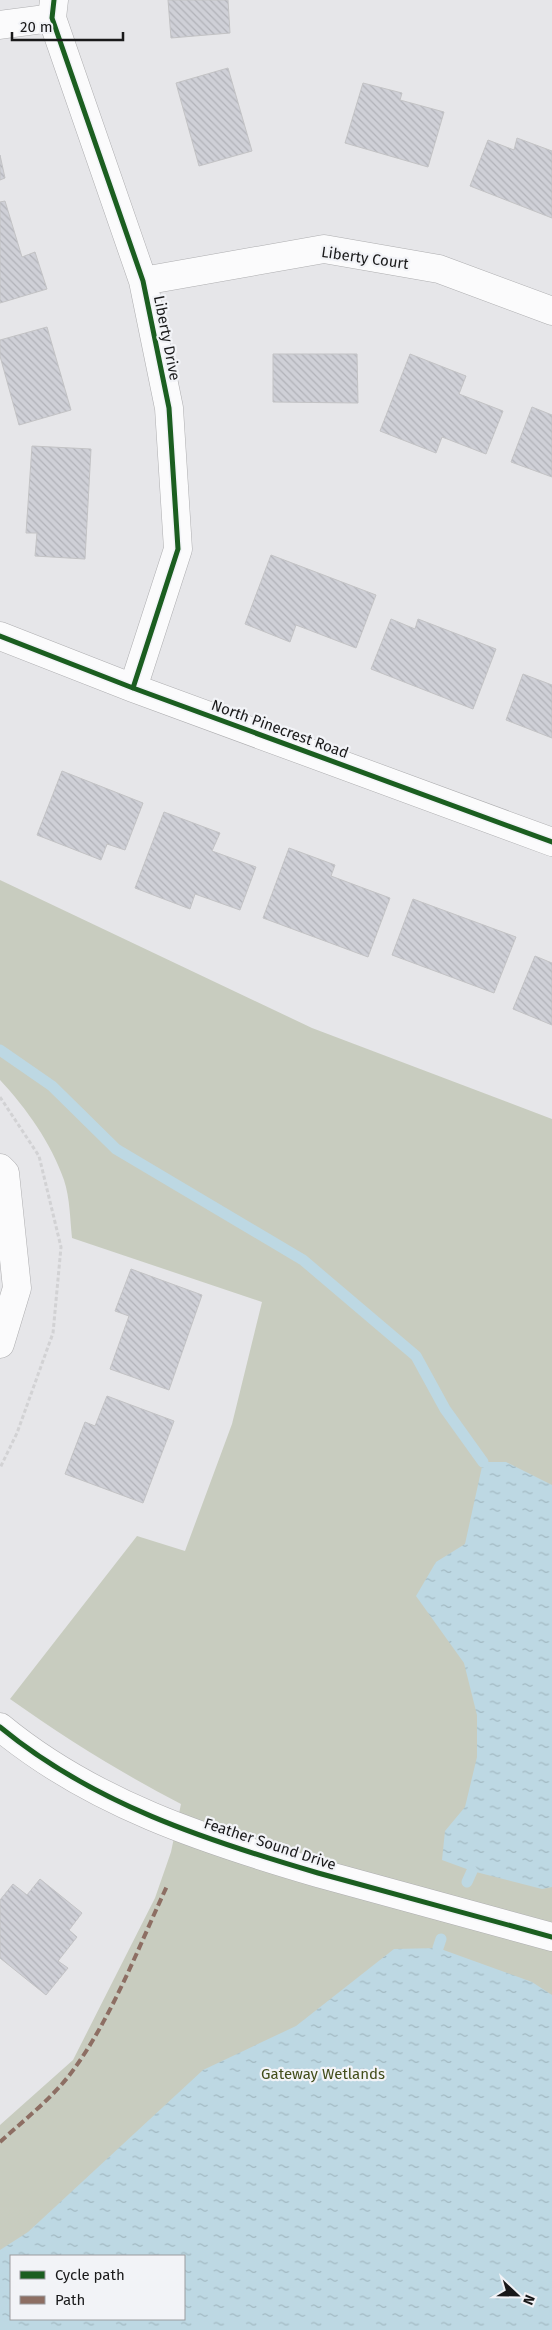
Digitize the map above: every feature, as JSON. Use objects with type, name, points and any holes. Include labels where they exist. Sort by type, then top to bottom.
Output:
[{"type":"street","points":[[0,25],[53,9]]},
{"type":"street","name":"Liberty Drive","points":[[53,9],[143,281],[169,408],[178,548],[133,688]]},
{"type":"street","name":"Liberty Court","points":[[143,281],[324,249],[439,269],[552,311]]},
{"type":"street","name":"North Pinecrest Road","points":[[0,636],[133,688],[552,842]]},
{"type":"street","points":[[0,1168],[5,1173],[17,1288],[0,1344]]},
{"type":"street","name":"Feather Sound Drive","points":[[2,1733],[108,1798],[147,1815],[279,1861],[397,1896],[552,1936]]},
{"type":"green space","name":"Gateway Wetlands","points":[[0,880],[312,1028],[552,1119],[552,2330],[0,2330],[0,2125],[73,2060],[155,1898],[171,1852],[181,1804],[94,1755],[10,1699],[137,1536],[185,1551],[232,1424],[262,1302],[72,1238],[68,1194],[59,1166],[37,1127],[0,1080]]},
{"type":"water","points":[[483,1462],[506,1462],[552,1485],[552,1887],[542,1889],[472,1871],[442,1860],[445,1831],[465,1807],[477,1757],[477,1715],[464,1663],[416,1596],[436,1562],[465,1544]]},
{"type":"water","points":[[438,1948],[532,1982],[552,1995],[552,2330],[0,2330],[0,2250],[28,2232],[203,2070],[296,2026],[394,1949]]},
{"type":"building","points":[[168,0],[228,0],[230,33],[171,38]]},
{"type":"building","points":[[228,68],[252,151],[199,166],[176,83]]},
{"type":"building","points":[[363,83],[402,93],[400,100],[444,112],[428,167],[345,143]]},
{"type":"building","points":[[517,138],[552,151],[552,218],[470,186],[488,140],[514,150]]},
{"type":"building","points":[[0,155],[5,178],[0,180]]},
{"type":"building","points":[[5,201],[22,257],[35,252],[47,289],[0,303],[0,202]]},
{"type":"building","points":[[47,327],[71,410],[19,425],[0,356],[0,340]]},
{"type":"building","points":[[273,354],[357,354],[358,403],[273,402]]},
{"type":"building","points":[[410,354],[466,376],[459,394],[503,411],[486,454],[442,437],[436,453],[380,431]]},
{"type":"building","points":[[532,407],[552,415],[552,477],[511,462]]},
{"type":"building","points":[[32,446],[91,449],[85,559],[35,556],[37,533],[26,533]]},
{"type":"building","points":[[271,555],[376,595],[356,648],[296,625],[290,642],[245,624]]},
{"type":"building","points":[[391,619],[415,629],[418,619],[496,649],[473,709],[371,669]]},
{"type":"building","points":[[523,674],[552,685],[552,738],[506,720]]},
{"type":"building","points":[[62,771],[143,803],[125,850],[107,844],[101,860],[37,835]]},
{"type":"building","points":[[164,812],[220,833],[212,851],[256,867],[240,910],[195,894],[190,909],[135,888]]},
{"type":"building","points":[[289,848],[335,865],[331,876],[390,898],[368,957],[263,918]]},
{"type":"building","points":[[413,899],[516,937],[494,993],[392,955]]},
{"type":"building","points":[[535,956],[552,963],[552,1025],[513,1009]]},
{"type":"building","points":[[131,1269],[202,1295],[169,1390],[110,1369],[129,1316],[115,1311]]},
{"type":"building","points":[[107,1396],[174,1421],[143,1503],[65,1474],[85,1422],[95,1426]]},
{"type":"building","points":[[40,1879],[82,1913],[69,1930],[77,1937],[58,1961],[68,1968],[46,1995],[0,1958],[0,1900],[13,1884],[27,1895]]},
{"type":"waterway","points":[[0,1050],[52,1086],[116,1149],[303,1260],[416,1356],[445,1409],[483,1462]]},
{"type":"waterway","points":[[467,1882],[472,1871]]},
{"type":"waterway","points":[[438,1948],[441,1939]]},
{"type":"marked path","points":[[0,2142],[58,2089],[88,2048],[125,1980],[167,1886]]},
{"type":"cycle path","points":[[54,0],[52,18],[143,281],[169,408],[178,549],[133,688]]},
{"type":"cycle path","points":[[0,636],[133,688],[552,842]]},
{"type":"cycle path","points":[[0,1727],[35,1754],[111,1798],[192,1832],[318,1873],[552,1937]]}]
